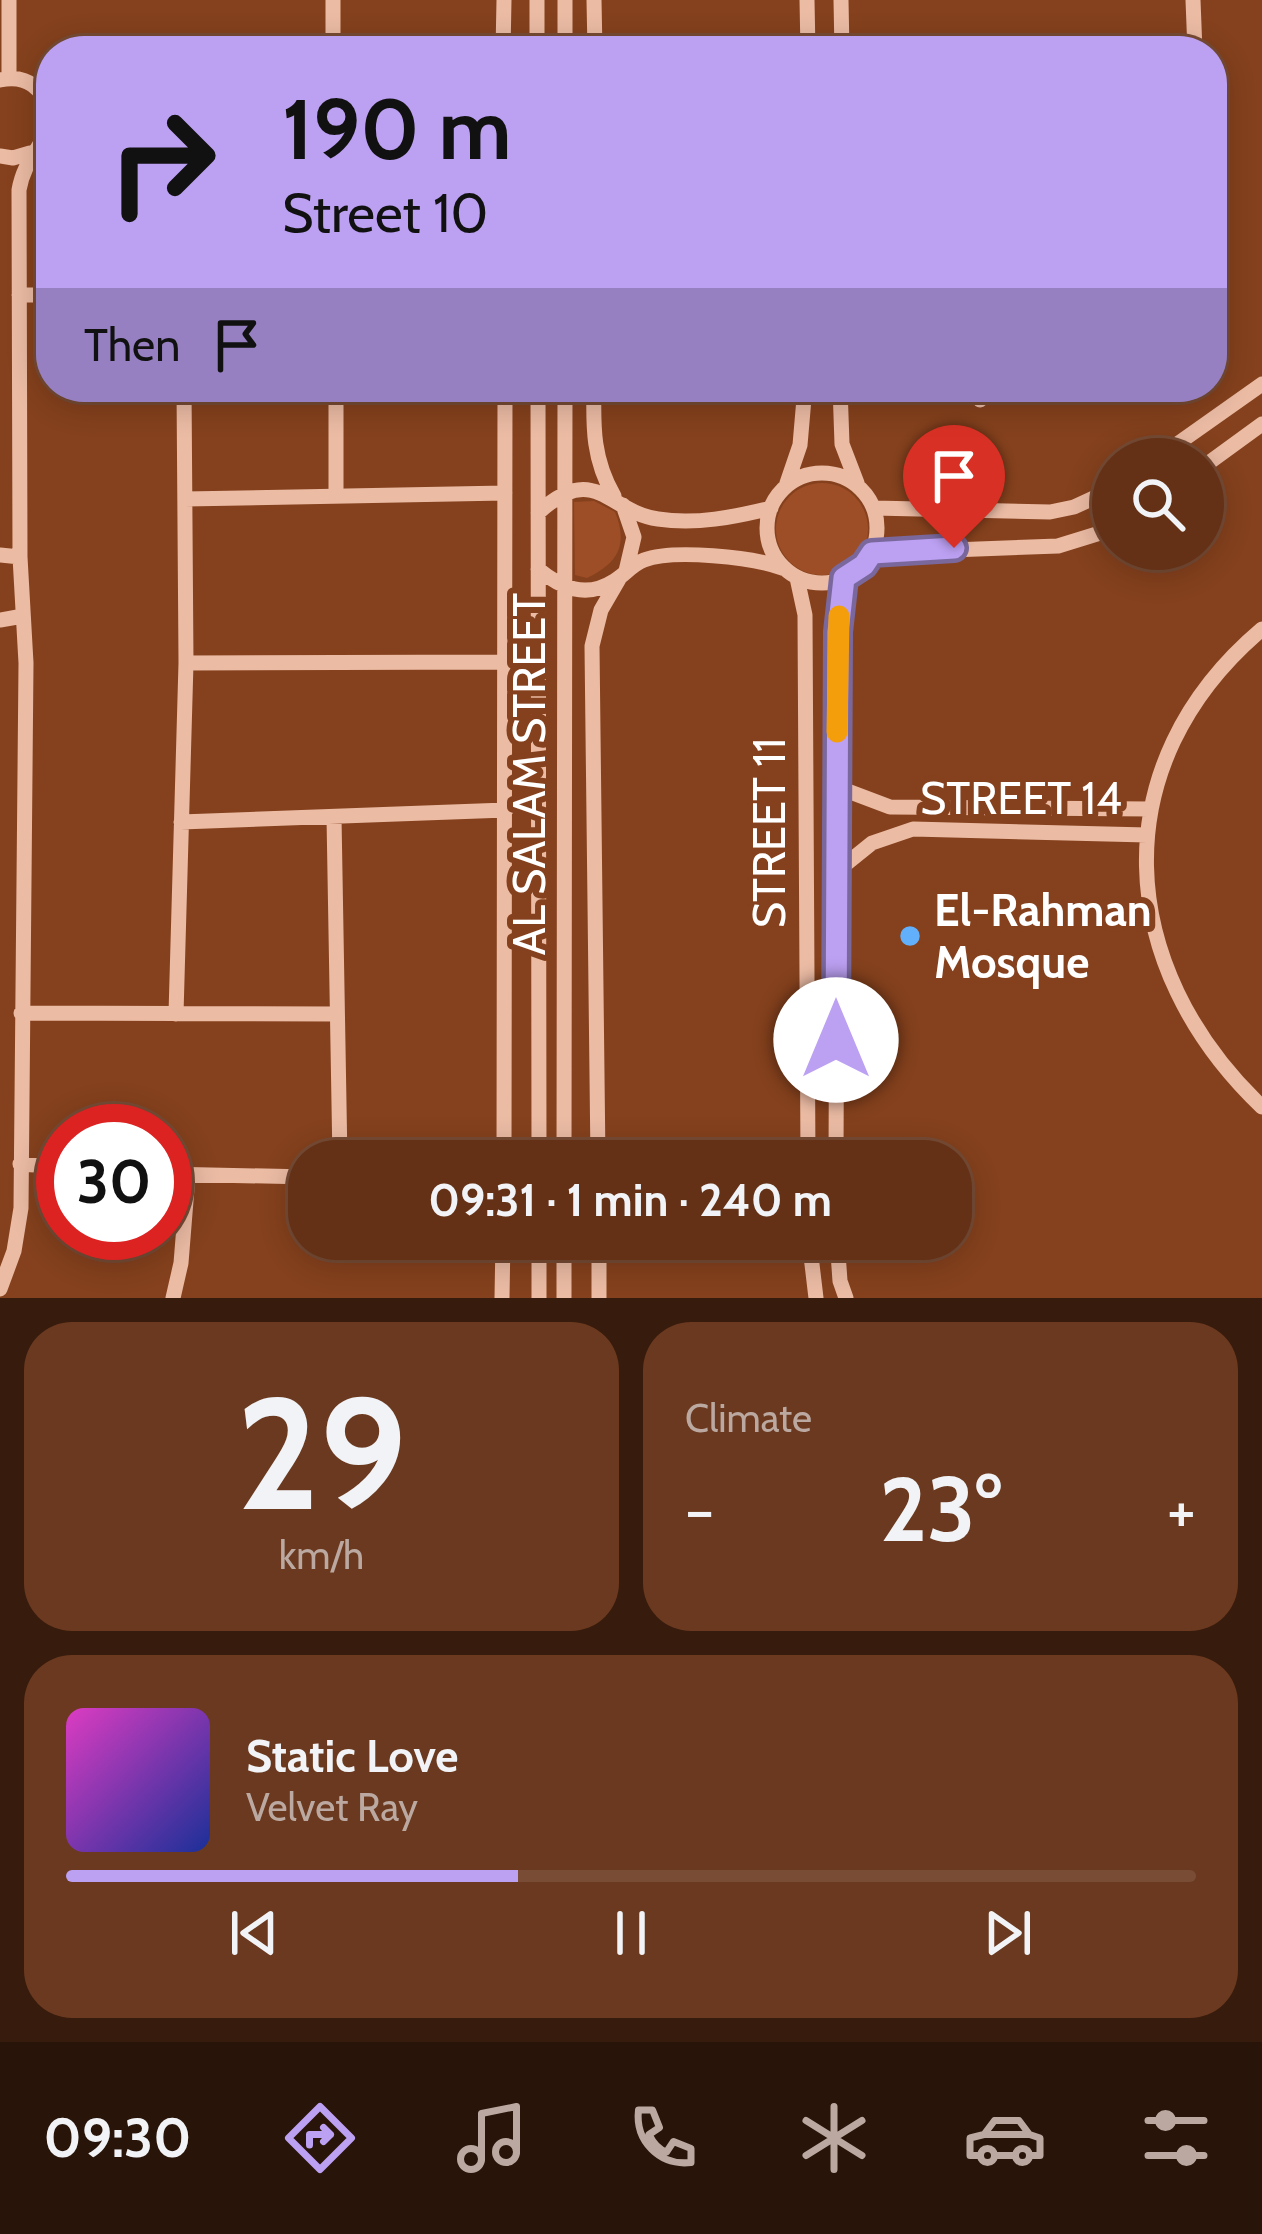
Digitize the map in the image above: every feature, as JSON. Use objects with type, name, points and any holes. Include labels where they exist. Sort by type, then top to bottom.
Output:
[{"type":"street","points":[[9,0],[4,78],[36,86]]},
{"type":"street","points":[[333,0],[333,36]]},
{"type":"street","points":[[503,36],[504,0]]},
{"type":"street","points":[[537,0],[537,36]]},
{"type":"street","points":[[565,0],[565,36]]},
{"type":"street","points":[[594,0],[595,36]]},
{"type":"street","points":[[807,0],[808,36]]},
{"type":"street","points":[[842,0],[842,36]]},
{"type":"street","points":[[1193,0],[1195,36]]},
{"type":"street","points":[[0,156],[36,148]]},
{"type":"street","points":[[0,1289],[14,1251],[21,1208],[26,663],[20,556],[19,190],[36,157]]},
{"type":"street","points":[[20,295],[36,295]]},
{"type":"street","points":[[1186,438],[1262,384]]},
{"type":"street","points":[[176,1014],[186,663],[184,402]]},
{"type":"street","points":[[336,402],[336,496]]},
{"type":"street","points":[[504,1140],[505,402]]},
{"type":"street","name":"AL SALAM STREET","points":[[538,402],[539,1140]]},
{"type":"street","name":"AL SALAM STREET","points":[[564,1140],[565,402]]},
{"type":"street","points":[[594,402],[593,440],[604,479],[634,537],[622,575],[596,626],[590,702],[596,769],[598,1140]]},
{"type":"street","points":[[791,573],[770,548],[767,535],[771,508],[785,487],[800,445],[804,402]]},
{"type":"street","points":[[538,568],[566,588],[592,590],[646,559],[669,557],[734,558],[825,584],[844,578],[864,565],[872,553],[878,523],[842,444],[841,402]]},
{"type":"street","points":[[1224,451],[1262,424]]},
{"type":"street","points":[[785,487],[814,473],[845,477],[858,486]]},
{"type":"street","points":[[538,512],[567,493],[591,490],[647,517],[665,520],[718,520],[771,508]]},
{"type":"street","points":[[184,499],[506,493]]},
{"type":"street","points":[[874,508],[1050,512],[1092,499]]},
{"type":"street","points":[[872,553],[1058,546],[1092,535]]},
{"type":"street","points":[[0,555],[20,556]]},
{"type":"street","name":"STREET 11","points":[[791,573],[805,615],[808,1140]]},
{"type":"street","name":"STREET 11","points":[[836,1140],[838,632],[844,578]]},
{"type":"street","points":[[0,620],[22,616]]},
{"type":"street","points":[[1262,629],[1230,660],[1184,720],[1166,754],[1147,835],[1148,905],[1164,963],[1217,1057],[1262,1107]]},
{"type":"street","points":[[186,663],[506,662]]},
{"type":"street","points":[[564,703],[590,702]]},
{"type":"street","name":"STREET 14","points":[[837,787],[890,807],[1151,809]]},
{"type":"street","points":[[182,823],[506,811]]},
{"type":"street","points":[[334,817],[340,1140]]},
{"type":"street","name":"STREET 14","points":[[836,872],[872,843],[913,830],[1147,835]]},
{"type":"street","points":[[805,958],[835,959]]},
{"type":"street","points":[[21,1013],[337,1014]]},
{"type":"street","points":[[20,1164],[36,1165]]},
{"type":"street","points":[[192,1176],[288,1177]]},
{"type":"street","points":[[173,1298],[181,1260]]},
{"type":"street","points":[[502,1298],[503,1260]]},
{"type":"street","points":[[539,1260],[539,1298]]},
{"type":"street","points":[[564,1260],[564,1298]]},
{"type":"street","points":[[599,1260],[599,1298]]},
{"type":"street","points":[[811,1260],[816,1298]]},
{"type":"street","points":[[838,1260],[846,1298]]},
{"type":"shaded area","points":[[822,483],[854,497],[868,529],[854,561],[822,575],[790,561],[776,529],[790,497]]},
{"type":"shaded area","points":[[594,501],[615,512],[621,534],[613,559],[587,578],[575,575],[574,502]]},
{"type":"slow traffic","points":[[837,732],[839,616]]},
{"type":"place","name":"El-Rahman Mosque","points":[[910,936]]},
{"type":"route","points":[[836,1040],[838,632],[844,578],[864,565],[872,553],[954,548]]}]
